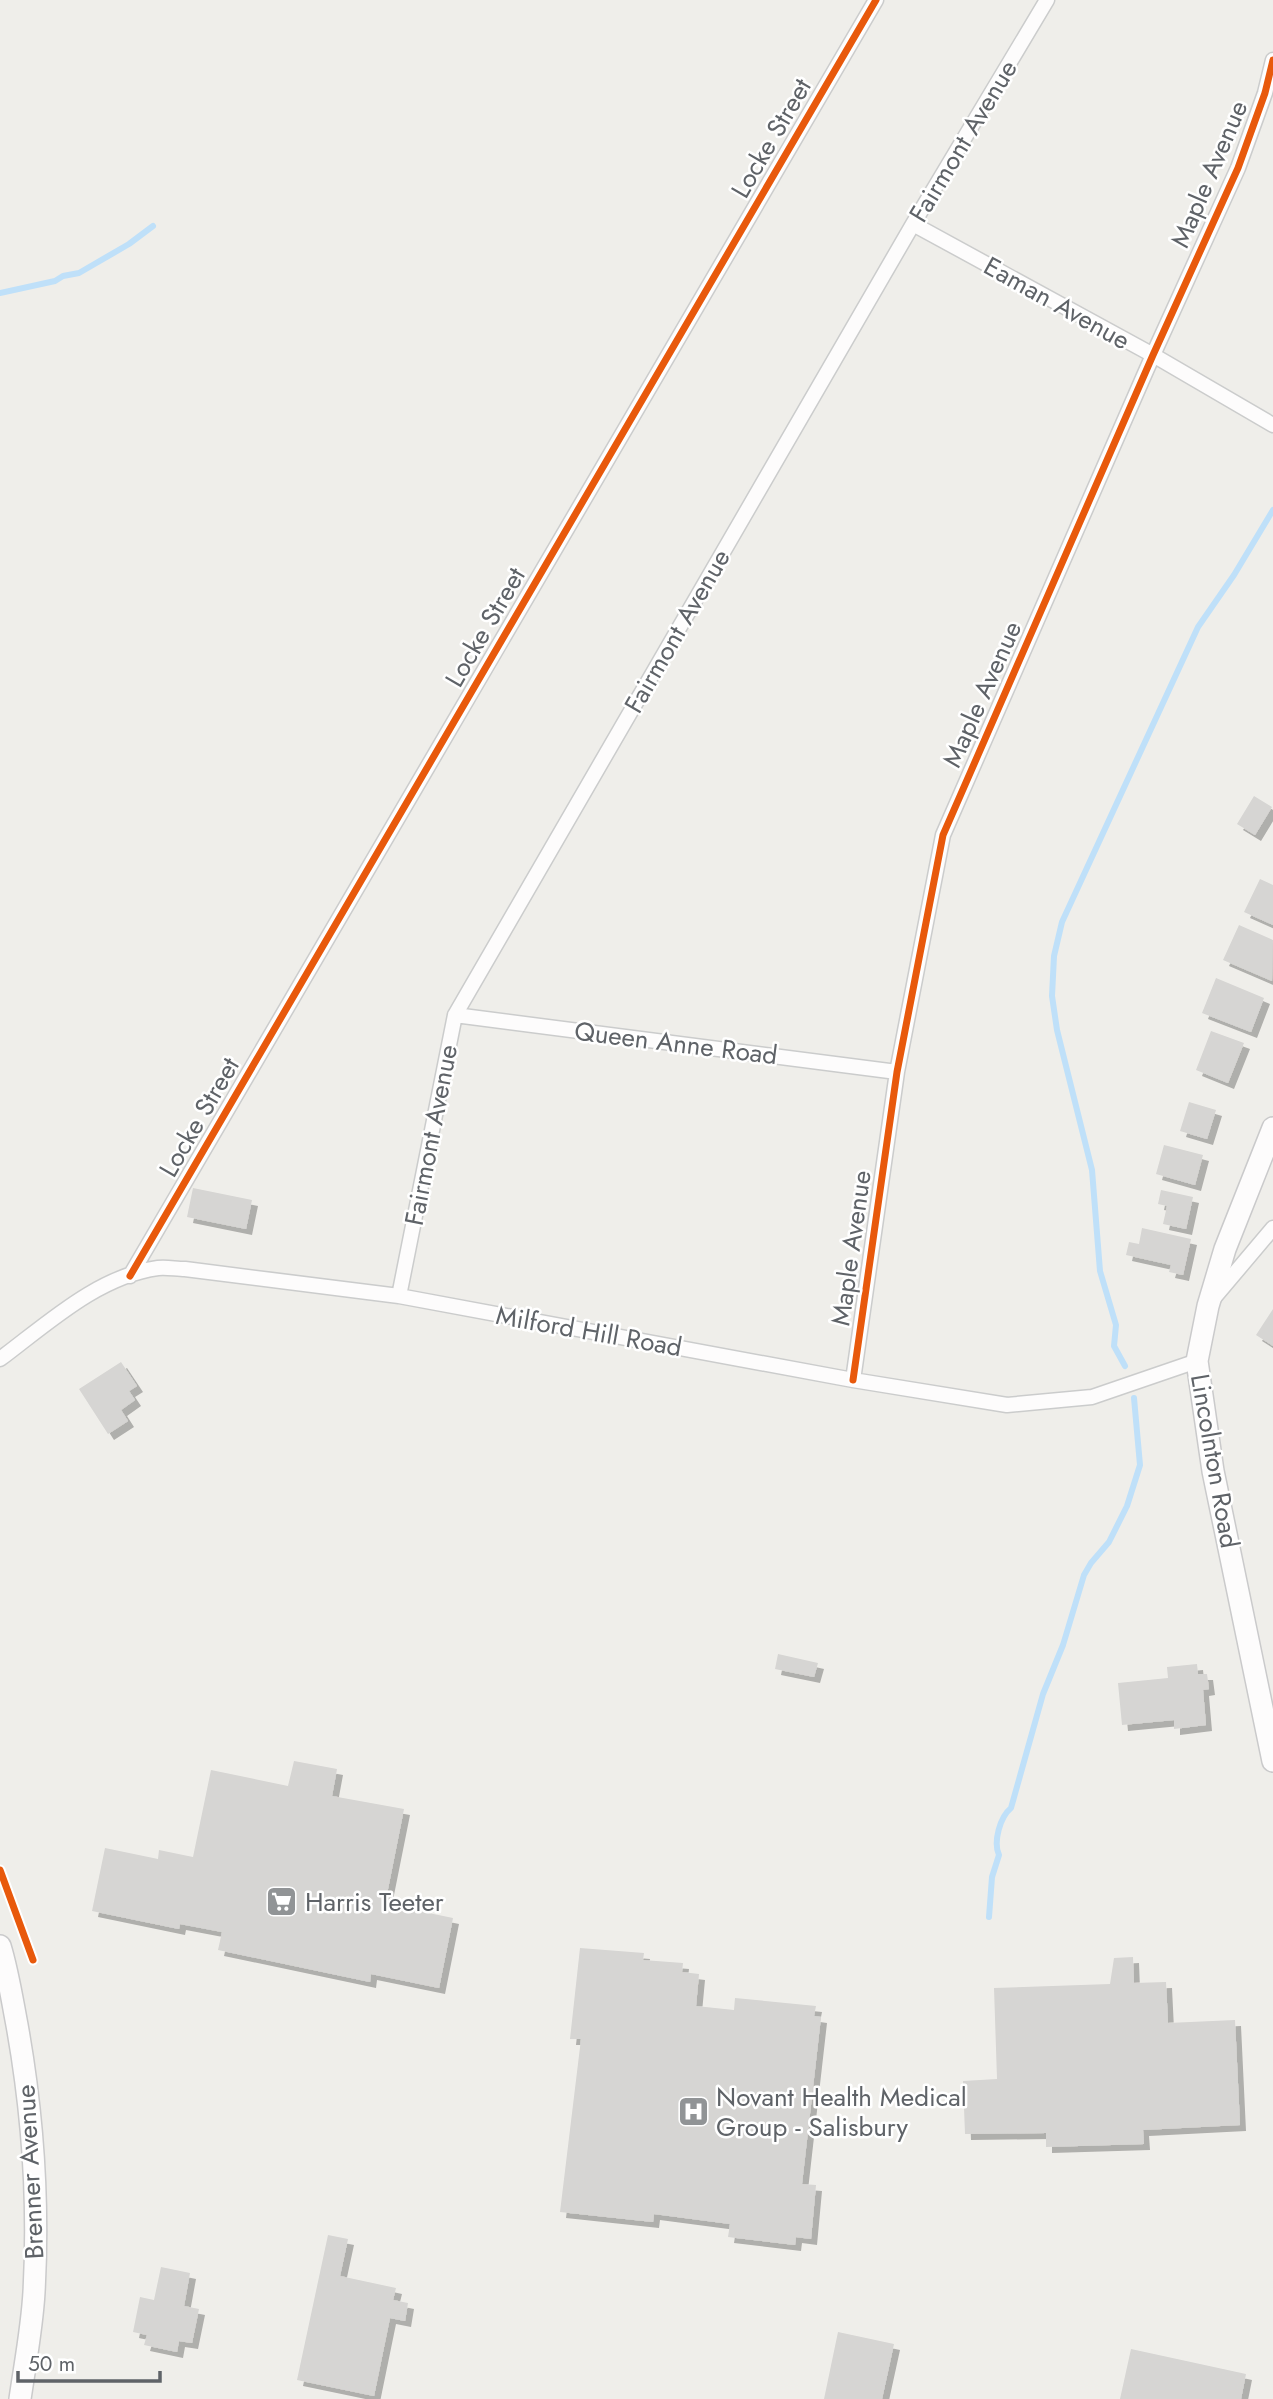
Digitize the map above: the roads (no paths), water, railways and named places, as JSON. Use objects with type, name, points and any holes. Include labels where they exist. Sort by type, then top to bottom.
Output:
[{"type":"street","name":"Locke Street","points":[[130,1276],[876,0]]},
{"type":"street","name":"Fairmont Avenue","points":[[399,1296],[455,1015],[913,224],[1047,0]]},
{"type":"street","name":"Maple Avenue","points":[[853,1380],[897,1072],[943,835],[1238,168],[1265,93],[1273,60]]},
{"type":"street","name":"Eaman Avenue","points":[[913,224],[1153,355],[1273,425]]},
{"type":"street","name":"Queen Anne Road","points":[[455,1015],[897,1072]]},
{"type":"street","name":"Lincolnton Road","points":[[1273,1128],[1225,1249],[1208,1306],[1197,1361],[1213,1471],[1273,1761]]},
{"type":"street","points":[[1208,1306],[1273,1227]]},
{"type":"street","name":"Milford Hill Road","points":[[0,1359],[79,1301],[107,1285],[159,1268],[399,1296],[853,1380],[1007,1405],[1092,1397],[1197,1361]]},
{"type":"street","name":"Brenner Avenue","points":[[0,1947],[6,1967],[32,2120],[37,2198],[34,2295],[20,2399]]},
{"type":"waterway","points":[[0,293],[79,273],[129,244],[153,226]]},
{"type":"waterway","points":[[1125,1366],[1114,1346],[1116,1325],[1100,1271],[1092,1170],[1057,1030],[1052,996],[1054,956],[1062,922],[1198,627],[1234,575],[1273,510]]},
{"type":"waterway","points":[[989,1917],[992,1877],[999,1855],[999,1830],[1011,1808],[1043,1694],[1063,1645],[1084,1575],[1109,1542],[1127,1506],[1140,1465],[1134,1398]]},
{"type":"place","name":"Harris Teeter","points":[[282,1902]]},
{"type":"place","name":"Novant Health Medical Group - Salisbury","points":[[693,2112]]}]
